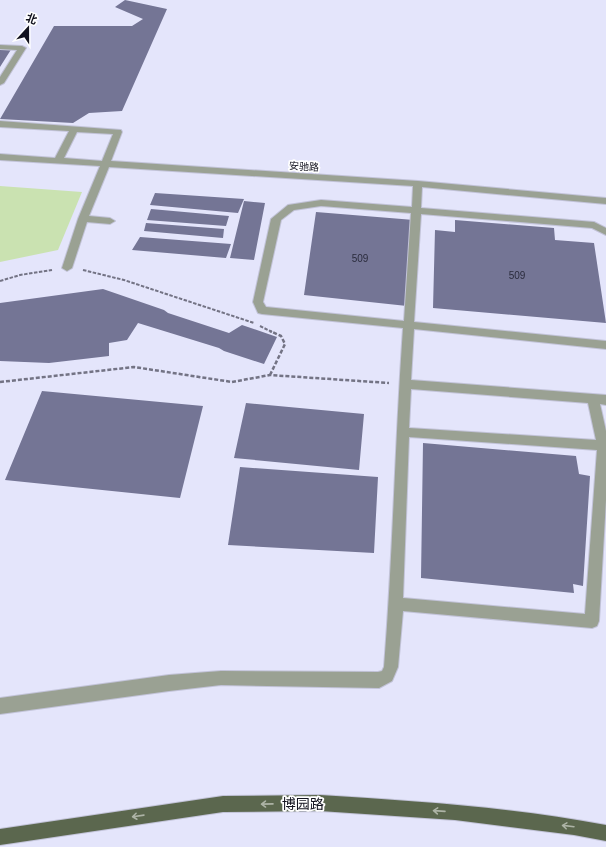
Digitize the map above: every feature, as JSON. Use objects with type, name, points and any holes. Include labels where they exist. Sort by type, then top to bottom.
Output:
[{"type":"main road","name":"博园路","points":[[0,837],[223,804],[320,803],[455,812],[574,827],[606,833]]},
{"type":"street","points":[[0,47],[22,48],[0,83]]},
{"type":"street","points":[[0,124],[118,132],[83,219],[67,268]]},
{"type":"street","points":[[58,161],[74,129]]},
{"type":"street","name":"安驰路","points":[[0,157],[418,184],[606,201]]},
{"type":"street","points":[[0,706],[168,683],[221,678],[379,680],[388,676],[391,667],[396,604],[404,384],[418,184]]},
{"type":"street","points":[[606,232],[594,225],[321,203],[291,207],[276,219],[258,302],[262,310],[606,345]]},
{"type":"street","points":[[83,219],[110,222]]},
{"type":"street","points":[[404,384],[606,400]]},
{"type":"street","points":[[396,604],[592,621],[603,445],[593,399]]},
{"type":"street","points":[[402,432],[603,445]]},
{"type":"path","points":[[0,281],[20,275],[67,268],[100,273],[234,315],[272,330],[281,336],[285,344],[270,375]]},
{"type":"path","points":[[0,382],[134,368],[232,382],[270,375],[404,384]]},
{"type":"green space","points":[[0,186],[82,192],[58,250],[0,262]]},
{"type":"building","points":[[125,0],[167,9],[122,111],[89,113],[73,123],[0,119],[54,26],[132,26],[143,19],[115,7]]},
{"type":"building","points":[[0,48],[12,48],[0,67]]},
{"type":"building","points":[[155,193],[244,199],[238,213],[150,205]]},
{"type":"building","points":[[244,201],[265,203],[254,260],[230,258]]},
{"type":"building","points":[[151,209],[229,216],[226,226],[147,220]]},
{"type":"building","points":[[316,212],[414,220],[407,306],[304,295]]},
{"type":"building","points":[[455,220],[554,228],[555,240],[594,243],[606,323],[433,308],[435,230],[455,232]]},
{"type":"building","points":[[146,223],[224,229],[223,238],[144,231]]},
{"type":"building","points":[[140,237],[231,244],[226,258],[132,250]]},
{"type":"building","points":[[103,289],[164,310],[168,313],[229,333],[242,325],[277,337],[264,364],[219,348],[138,323],[127,340],[109,343],[109,356],[49,363],[0,361],[0,303]]},
{"type":"building","points":[[42,391],[203,406],[180,498],[5,480]]},
{"type":"building","points":[[246,403],[364,414],[359,470],[234,458]]},
{"type":"building","points":[[423,443],[576,456],[579,474],[590,476],[583,586],[573,584],[574,593],[421,578]]},
{"type":"building","points":[[240,467],[378,477],[374,553],[228,545]]}]
